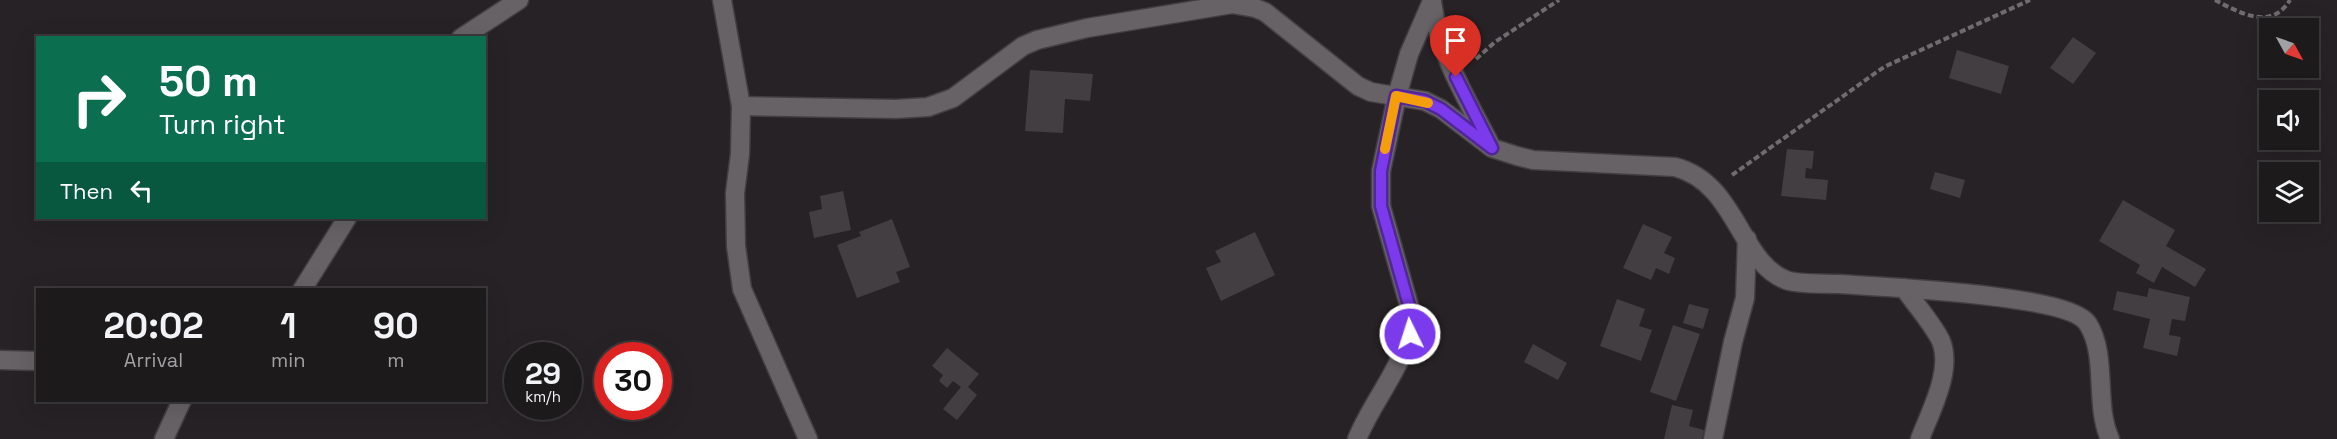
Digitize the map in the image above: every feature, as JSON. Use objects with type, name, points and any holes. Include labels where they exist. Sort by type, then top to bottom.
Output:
[{"type":"street","points":[[464,36],[519,0]]},
{"type":"street","points":[[722,0],[741,106],[740,154],[735,193],[736,246],[742,289],[808,439]]},
{"type":"street","points":[[1432,0],[1435,26],[1456,77],[1492,148]]},
{"type":"street","points":[[1357,439],[1372,408],[1404,354],[1410,334],[1412,316],[1381,206],[1381,171],[1396,96],[1409,54],[1432,0]]},
{"type":"street","points":[[741,106],[896,109],[928,107],[953,98],[1023,46],[1037,40],[1087,28],[1232,4],[1255,8],[1265,12],[1359,86],[1371,92],[1425,101],[1441,109],[1492,148],[1533,160],[1675,167],[1702,178],[1713,189],[1761,260],[1787,280],[1904,288],[2020,300],[2048,305],[2073,313],[2087,322],[2096,346],[2102,412],[2110,439]]},
{"type":"street","points":[[303,288],[346,219]]},
{"type":"street","points":[[1713,439],[1733,342],[1745,298],[1747,239]]},
{"type":"street","points":[[1904,288],[1941,342],[1944,359],[1942,378],[1920,439]]},
{"type":"street","points":[[0,360],[36,362]]},
{"type":"street","points":[[164,439],[181,402]]},
{"type":"path","points":[[1456,77],[1495,42],[1559,0]]},
{"type":"path","points":[[1713,189],[1884,67],[2030,0]]},
{"type":"path","points":[[2214,0],[2242,14],[2266,18],[2277,15],[2290,0]]},
{"type":"building","points":[[2073,37],[2096,53],[2073,84],[2050,68]]},
{"type":"building","points":[[1957,50],[2009,66],[2001,94],[1949,78]]},
{"type":"building","points":[[1030,70],[1093,74],[1090,101],[1065,99],[1063,133],[1025,131]]},
{"type":"building","points":[[1787,149],[1814,151],[1812,169],[1806,168],[1805,178],[1828,180],[1826,200],[1781,196]]},
{"type":"building","points":[[1935,172],[1965,180],[1960,198],[1930,189]]},
{"type":"building","points":[[843,191],[851,230],[814,238],[809,212],[822,209],[820,196]]},
{"type":"building","points":[[2123,200],[2175,230],[2166,246],[2206,269],[2195,287],[2162,267],[2154,283],[2136,273],[2140,265],[2099,241]]},
{"type":"building","points":[[892,219],[910,267],[896,272],[900,282],[857,298],[837,245],[861,236],[859,232]]},
{"type":"building","points":[[1643,224],[1672,237],[1664,253],[1675,258],[1669,274],[1656,268],[1651,280],[1623,268]]},
{"type":"building","points":[[1255,232],[1275,275],[1221,301],[1206,268],[1221,262],[1215,251]]},
{"type":"building","points":[[2149,288],[2190,297],[2185,321],[2172,319],[2169,335],[2181,337],[2177,356],[2143,348],[2150,319],[2113,310],[2117,291],[2147,297]]},
{"type":"building","points":[[1617,299],[1645,309],[1639,326],[1652,330],[1641,361],[1600,346]]},
{"type":"building","points":[[1689,304],[1709,309],[1703,329],[1683,323]]},
{"type":"building","points":[[1673,325],[1700,334],[1676,401],[1650,392]]},
{"type":"building","points":[[1533,344],[1567,363],[1558,380],[1524,362]]},
{"type":"building","points":[[947,348],[979,374],[968,387],[977,395],[957,420],[943,409],[961,387],[953,381],[947,388],[939,381],[943,375],[932,366]]},
{"type":"building","points":[[1672,405],[1693,410],[1689,426],[1704,430],[1702,439],[1664,439]]},
{"type":"slow traffic","points":[[1385,149],[1396,96],[1428,103]]},
{"type":"route","points":[[1410,334],[1412,316],[1381,206],[1381,171],[1396,96],[1425,101],[1441,109],[1492,148],[1456,77]]}]
